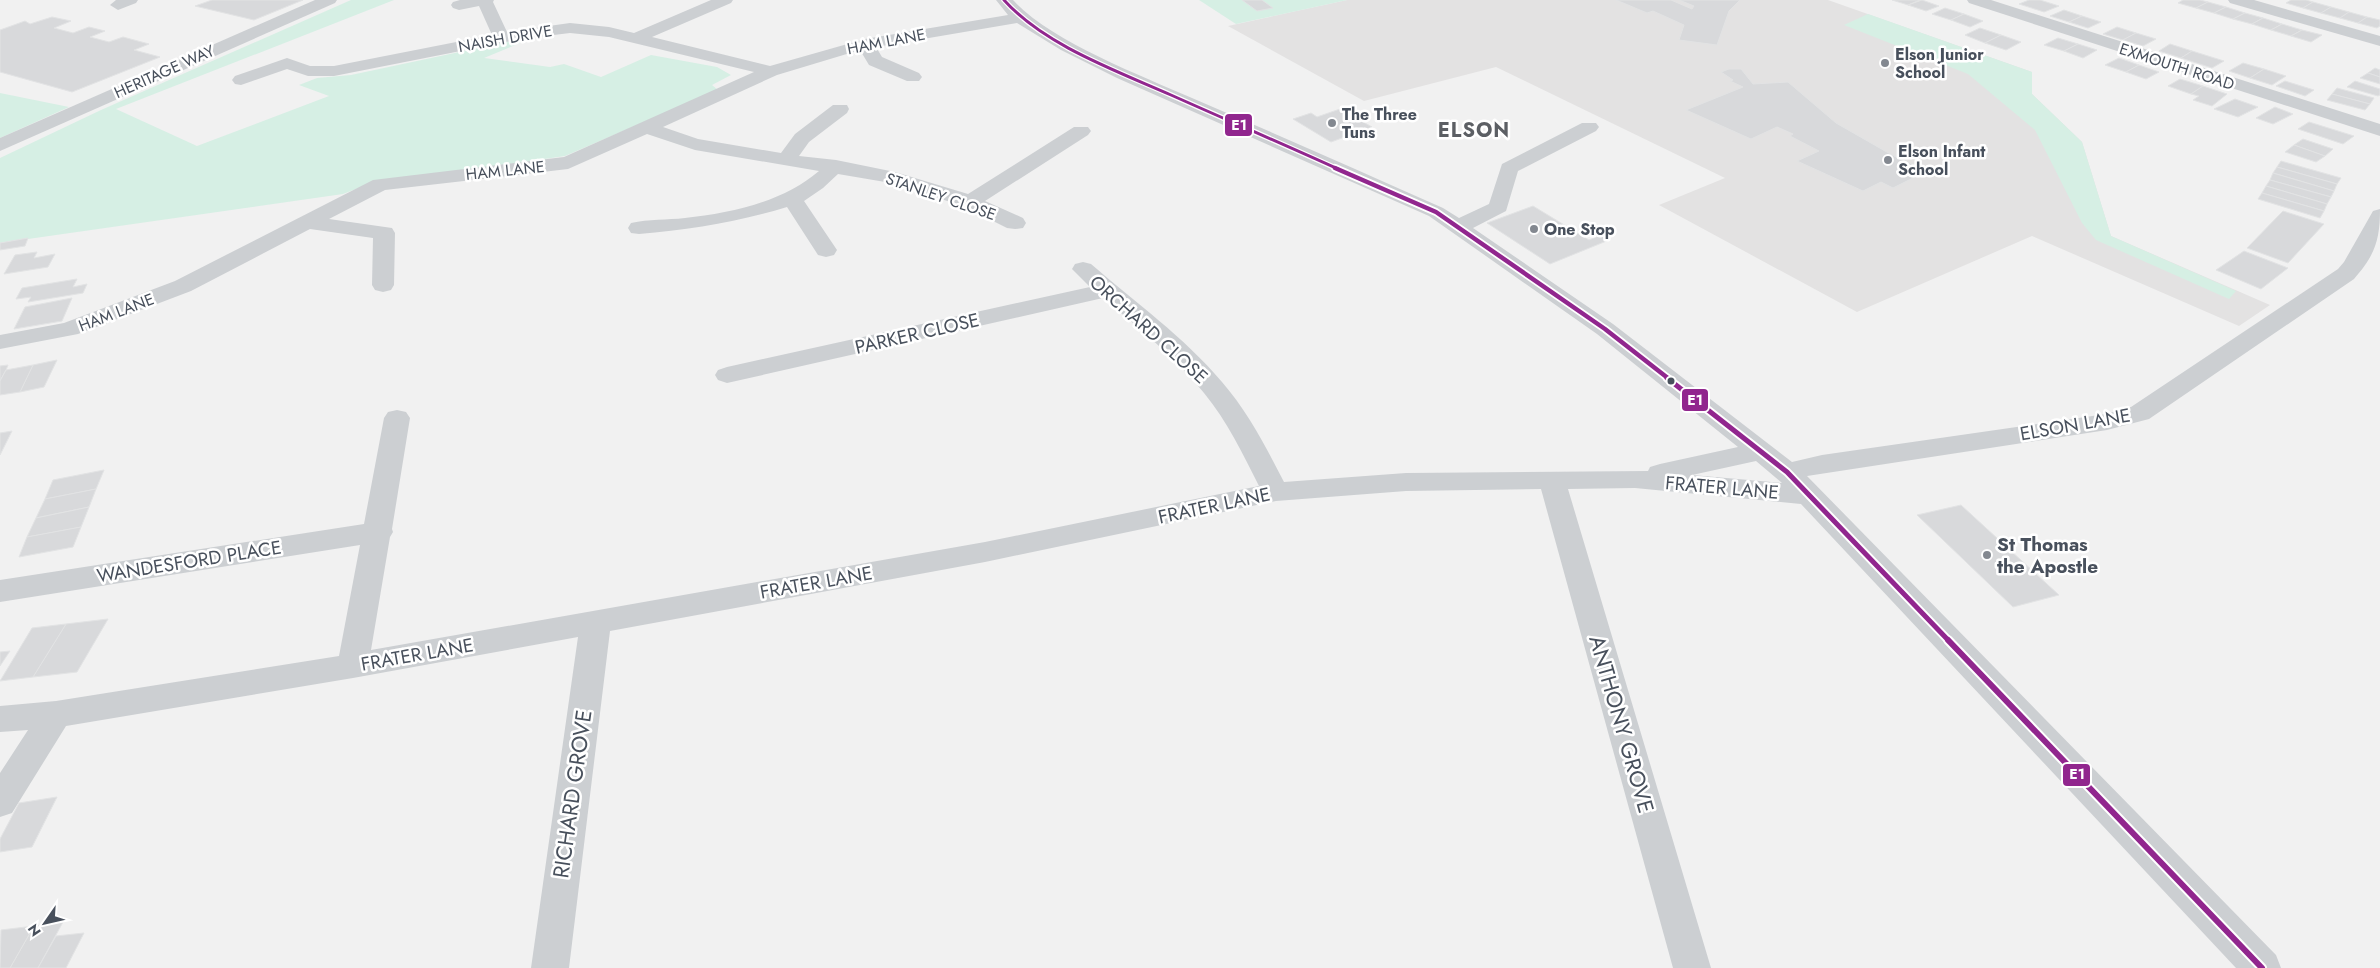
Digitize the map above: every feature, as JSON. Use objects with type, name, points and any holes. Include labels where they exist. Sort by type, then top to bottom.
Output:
[{"type":"street","name":"HERITAGE WAY","points":[[0,145],[328,0]]},
{"type":"street","points":[[459,5],[485,0],[501,37]]},
{"type":"street","points":[[634,39],[725,0]]},
{"type":"street","name":"EXMOUTH ROAD","points":[[1974,0],[2380,130]]},
{"type":"street","points":[[2236,0],[2380,41]]},
{"type":"street","points":[[1012,9],[1066,46],[1123,74],[1436,212],[1605,329],[1762,450],[1787,472],[2262,968]]},
{"type":"street","name":"HAM LANE","points":[[0,342],[70,329],[183,286],[380,184],[568,163],[771,72],[830,52],[1012,9]]},
{"type":"street","name":"NAISH DRIVE","points":[[241,80],[281,60],[308,71],[334,71],[501,37],[570,28],[597,30],[771,72]]},
{"type":"street","points":[[865,44],[875,61],[913,77]]},
{"type":"street","points":[[786,160],[802,138],[840,109]]},
{"type":"street","points":[[1458,227],[1499,207],[1509,168],[1589,127]]},
{"type":"street","name":"STANLEY CLOSE","points":[[647,128],[695,144],[786,160],[836,166],[895,178],[970,202],[1015,223]]},
{"type":"street","points":[[970,202],[1081,131]]},
{"type":"street","points":[[639,228],[687,224],[732,216],[792,199],[816,184],[836,166]]},
{"type":"street","points":[[792,199],[826,250]]},
{"type":"street","name":"ELSON LANE","points":[[1787,472],[1832,463],[2107,422],[2140,413],[2346,274],[2354,265],[2380,215]]},
{"type":"street","points":[[308,222],[384,233],[383,285]]},
{"type":"street","name":"ORCHARD CLOSE","points":[[1082,269],[1160,334],[1213,387],[1246,433],[1276,492]]},
{"type":"street","name":"PARKER CLOSE","points":[[727,375],[1107,290]]},
{"type":"street","points":[[353,666],[379,532],[397,418]]},
{"type":"street","name":"FRATER LANE","points":[[1635,479],[1762,450]]},
{"type":"street","name":"FRATER LANE","points":[[0,719],[56,714],[353,666],[985,552],[1276,492],[1406,482],[1635,479],[1809,495]]},
{"type":"street","name":"ANTHONY GROVE","points":[[1552,480],[1692,968]]},
{"type":"street","name":"WANDESFORD PLACE","points":[[0,591],[379,532]]},
{"type":"street","name":"RICHARD GROVE","points":[[550,968],[596,621]]},
{"type":"street","points":[[0,802],[56,714]]},
{"type":"shaded area","name":"Elson Infant School","points":[[1347,0],[1828,0],[2032,72],[2032,94],[2082,142],[2111,236],[2270,305],[2239,326],[2032,236],[1857,312],[1659,205],[1725,178],[1496,67],[1364,101],[1228,26]]},
{"type":"green space","points":[[351,0],[394,0],[116,109],[197,146],[329,96],[299,85],[317,78],[351,75],[539,35],[484,58],[550,67],[564,64],[601,77],[651,55],[717,67],[731,75],[712,85],[718,90],[565,156],[369,184],[343,194],[0,243],[0,158],[101,110]]},
{"type":"green space","points":[[1199,0],[1347,0],[1236,24]]},
{"type":"green space","points":[[1868,14],[2032,72],[2032,94],[2082,142],[2111,236],[2236,291],[2229,299],[2096,240],[2082,223],[2035,130],[1968,74],[1844,25]]},
{"type":"green space","points":[[0,93],[69,107],[0,138]]},
{"type":"building","points":[[212,0],[303,0],[254,20],[195,6]]},
{"type":"building","points":[[1242,0],[1262,0],[1273,8],[1257,11]]},
{"type":"building","points":[[1616,0],[1671,0],[1692,9],[1694,6],[1679,0],[1740,0],[1729,11],[1717,45],[1679,40],[1684,25],[1653,11],[1647,13]]},
{"type":"building","points":[[1892,0],[1920,0],[1908,5]]},
{"type":"building","points":[[1922,0],[1939,6],[1926,11],[1908,5]]},
{"type":"building","points":[[2029,0],[2040,0],[2059,6],[2044,12],[2019,4]]},
{"type":"building","points":[[2183,0],[2208,2],[2196,8],[2178,3]]},
{"type":"building","points":[[2291,0],[2313,2],[2303,8],[2286,3]]},
{"type":"building","points":[[2208,2],[2226,7],[2214,13],[2196,8]]},
{"type":"building","points":[[2313,2],[2331,7],[2321,13],[2303,8]]},
{"type":"building","points":[[2226,7],[2245,13],[2233,19],[2214,13]]},
{"type":"building","points":[[2331,7],[2349,12],[2340,18],[2321,13]]},
{"type":"building","points":[[1945,8],[1964,14],[1951,20],[1932,14]]},
{"type":"building","points":[[2064,10],[2082,16],[2069,22],[2050,16]]},
{"type":"building","points":[[2349,12],[2367,17],[2358,23],[2340,18]]},
{"type":"building","points":[[2245,13],[2263,18],[2252,24],[2233,19]]},
{"type":"building","points":[[1964,14],[1983,21],[1970,27],[1951,20]]},
{"type":"building","points":[[2082,16],[2101,22],[2088,28],[2069,22]]},
{"type":"building","points":[[52,17],[71,21],[54,28],[73,33],[89,27],[105,31],[90,37],[109,42],[123,37],[149,44],[134,50],[160,57],[72,92],[0,72],[0,30],[25,21],[30,24]]},
{"type":"building","points":[[2367,17],[2380,20],[2380,26],[2377,28],[2358,23]]},
{"type":"building","points":[[2263,18],[2282,24],[2271,30],[2252,24]]},
{"type":"building","points":[[2282,24],[2302,30],[2291,36],[2271,30]]},
{"type":"building","points":[[2117,27],[2136,33],[2123,40],[2103,34]]},
{"type":"building","points":[[1980,28],[2001,35],[1985,43],[1965,35]]},
{"type":"building","points":[[2302,30],[2322,35],[2311,42],[2291,36]]},
{"type":"building","points":[[2136,33],[2156,39],[2143,46],[2123,40]]},
{"type":"building","points":[[2001,35],[2021,42],[2006,50],[1985,43]]},
{"type":"building","points":[[2058,38],[2078,44],[2064,51],[2044,45]]},
{"type":"building","points":[[2078,44],[2097,50],[2083,58],[2064,51]]},
{"type":"building","points":[[2170,44],[2192,51],[2181,58],[2159,51]]},
{"type":"building","points":[[2192,51],[2224,61],[2212,68],[2181,58]]},
{"type":"building","points":[[2119,58],[2139,65],[2126,72],[2105,65]]},
{"type":"building","points":[[2243,63],[2264,69],[2250,78],[2229,71]]},
{"type":"building","points":[[2139,65],[2159,72],[2146,79],[2126,72]]},
{"type":"building","points":[[2375,68],[2380,70],[2380,77],[2368,73]]},
{"type":"building","points":[[1729,69],[1741,69],[1753,84],[1788,82],[1836,123],[1892,155],[1927,171],[1893,188],[1881,182],[1863,191],[1797,161],[1819,151],[1790,136],[1793,134],[1777,127],[1751,139],[1686,110],[1743,87],[1730,81],[1733,80],[1721,72]]},
{"type":"building","points":[[2264,69],[2286,76],[2272,85],[2250,78]]},
{"type":"building","points":[[2368,73],[2380,77],[2380,84],[2360,78]]},
{"type":"building","points":[[2180,79],[2203,86],[2191,94],[2168,86]]},
{"type":"building","points":[[2285,81],[2314,90],[2305,96],[2276,86]]},
{"type":"building","points":[[2355,81],[2380,89],[2380,95],[2347,87]]},
{"type":"building","points":[[2203,86],[2227,94],[2212,106],[2193,100],[2199,96],[2191,94]]},
{"type":"building","points":[[2337,88],[2374,98],[2370,104],[2332,94]]},
{"type":"building","points":[[2332,94],[2370,104],[2365,110],[2327,100]]},
{"type":"building","points":[[2235,99],[2258,107],[2238,117],[2214,109]]},
{"type":"building","points":[[2275,107],[2293,114],[2273,124],[2256,118]]},
{"type":"building","name":"The Three Tuns","points":[[1340,109],[1372,127],[1331,142],[1293,119],[1311,113],[1317,117]]},
{"type":"building","points":[[2309,122],[2354,136],[2343,144],[2298,129]]},
{"type":"building","points":[[2303,139],[2333,149],[2325,156],[2294,145]]},
{"type":"building","points":[[2294,145],[2325,156],[2316,162],[2285,152]]},
{"type":"building","points":[[2281,161],[2341,178],[2337,184],[2277,167]]},
{"type":"building","points":[[2277,167],[2337,184],[2334,191],[2273,173]]},
{"type":"building","points":[[2273,173],[2334,191],[2331,197],[2270,180]]},
{"type":"building","points":[[2270,180],[2331,197],[2327,204],[2266,186]]},
{"type":"building","points":[[2266,186],[2327,204],[2324,211],[2262,193]]},
{"type":"building","points":[[2262,193],[2324,211],[2320,218],[2258,199]]},
{"type":"building","name":"One Stop","points":[[1533,206],[1589,240],[1601,235],[1609,240],[1550,264],[1487,223]]},
{"type":"building","points":[[2283,211],[2324,224],[2288,263],[2247,248]]},
{"type":"building","points":[[28,238],[25,246],[0,250],[0,243]]},
{"type":"building","points":[[2244,251],[2288,268],[2261,289],[2216,270]]},
{"type":"building","points":[[37,252],[34,258],[55,254],[48,267],[4,274],[15,255]]},
{"type":"building","points":[[77,279],[73,287],[87,284],[83,293],[28,302],[31,297],[16,299],[22,288]]},
{"type":"building","points":[[72,298],[62,321],[14,329],[25,307]]},
{"type":"building","points":[[57,360],[44,387],[20,392],[33,365]]},
{"type":"building","points":[[8,365],[6,370],[0,381],[0,366]]},
{"type":"building","points":[[33,365],[20,392],[0,395],[0,381],[6,370]]},
{"type":"building","points":[[12,431],[0,455],[0,433]]},
{"type":"building","points":[[104,470],[96,489],[45,499],[53,480]]},
{"type":"building","points":[[96,489],[89,507],[36,518],[45,499]]},
{"type":"building","name":"St Thomas the Apostle","points":[[1961,505],[2059,595],[2013,607],[1917,515]]},
{"type":"building","points":[[89,507],[81,527],[27,537],[36,518]]},
{"type":"building","points":[[81,527],[73,547],[19,557],[27,537]]},
{"type":"building","points":[[108,619],[77,672],[33,677],[66,624]]},
{"type":"building","points":[[66,624],[33,677],[0,681],[32,628]]},
{"type":"building","points":[[10,651],[0,666],[0,652]]},
{"type":"building","points":[[57,797],[32,847],[0,852],[0,839],[19,803]]},
{"type":"building","points":[[63,922],[38,968],[10,968],[34,926]]},
{"type":"building","points":[[34,926],[10,968],[0,968],[1,930]]},
{"type":"building","points":[[84,933],[66,968],[38,968],[56,936]]},
{"type":"transit line","name":"E1","points":[[1004,0],[1020,18],[1067,46],[1123,74],[1436,212],[1605,329],[1787,472],[2262,968]]},
{"type":"place","name":"Elson Junior School","points":[[1885,63]]},
{"type":"place","name":"The Three Tuns","points":[[1332,123]]},
{"type":"place","name":"Elson Infant School","points":[[1888,160]]},
{"type":"place","name":"One Stop","points":[[1534,229]]},
{"type":"place","name":"St Thomas the Apostle","points":[[1987,555]]},
{"type":"district","name":"ELSON","points":[[1474,130]]}]
